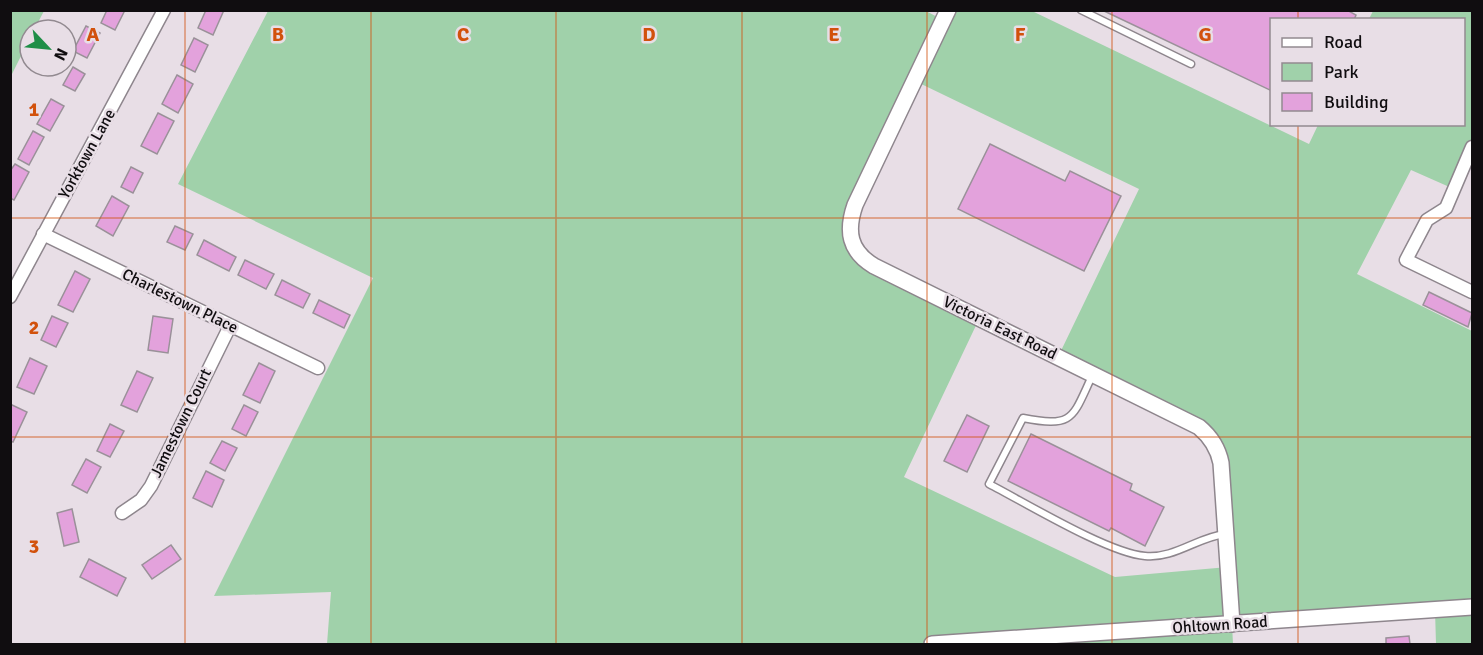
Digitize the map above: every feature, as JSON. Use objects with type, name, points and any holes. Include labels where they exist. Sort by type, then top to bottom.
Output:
[{"type":"street","name":"Yorktown Lane","points":[[10,297],[145,51],[164,10]]},
{"type":"street","name":"Victoria East Road","points":[[948,10],[855,205],[849,228],[854,246],[874,266],[1199,427],[1208,435],[1215,444],[1221,464],[1232,624]]},
{"type":"street","points":[[1473,147],[1446,208],[1427,220],[1406,260],[1473,292]]},
{"type":"street","name":"Charlestown Place","points":[[43,234],[318,368]]},
{"type":"street","name":"Jamestown Court","points":[[122,513],[141,500],[151,486],[230,326]]},
{"type":"street","name":"Ohltown Road","points":[[932,645],[1473,607]]},
{"type":"lane","points":[[1081,10],[1191,64]]},
{"type":"lane","points":[[1093,374],[1075,413],[1054,424],[1023,418],[989,484],[1106,544],[1145,556],[1169,553],[1226,533]]},
{"type":"green space","points":[[11,10],[44,11],[40,18],[18,18],[18,62],[11,76]]},
{"type":"green space","points":[[924,10],[943,20],[948,11],[1032,11],[1309,144],[1318,126],[1465,126],[1465,18],[1370,18],[1373,11],[1472,11],[1472,147],[1454,189],[1411,170],[1357,274],[1472,331],[1472,644],[1436,644],[1435,610],[1232,624],[1233,644],[327,644],[331,592],[214,596],[373,278],[178,184],[268,11]],"holes":[[[915,81],[1139,189],[1058,357],[1215,444],[1228,567],[1115,577],[904,477],[980,317],[853,246],[855,205]]]},
{"type":"building","points":[[107,10],[125,10],[115,30],[101,23]]},
{"type":"building","points":[[206,10],[224,10],[213,35],[198,28]]},
{"type":"building","points":[[1102,10],[1347,10],[1356,15],[1355,18],[1270,18],[1270,90]]},
{"type":"building","points":[[86,26],[100,33],[87,58],[78,54],[78,41]]},
{"type":"building","points":[[194,38],[208,45],[195,72],[181,65]]},
{"type":"building","points":[[78,70],[85,74],[75,91],[63,85],[67,78],[78,78]]},
{"type":"building","points":[[177,75],[193,84],[178,113],[162,104]]},
{"type":"building","points":[[51,99],[64,106],[50,131],[37,124]]},
{"type":"building","points":[[158,113],[174,121],[157,154],[141,146]]},
{"type":"building","points":[[33,131],[44,137],[29,165],[18,159]]},
{"type":"building","points":[[990,144],[1065,181],[1070,171],[1121,196],[1084,271],[958,209]]},
{"type":"building","points":[[15,164],[29,172],[14,200],[10,198],[10,171]]},
{"type":"building","points":[[131,167],[143,173],[133,193],[121,187]]},
{"type":"building","points":[[112,196],[129,206],[113,236],[96,226]]},
{"type":"building","points":[[175,226],[193,234],[185,250],[167,242]]},
{"type":"building","points":[[204,240],[236,257],[229,271],[197,255]]},
{"type":"building","points":[[245,260],[274,274],[266,289],[238,275]]},
{"type":"building","points":[[75,271],[90,279],[73,312],[58,305]]},
{"type":"building","points":[[282,280],[310,294],[303,308],[275,295]]},
{"type":"building","points":[[1429,292],[1472,313],[1468,327],[1423,305]]},
{"type":"building","points":[[319,300],[350,315],[344,328],[313,313]]},
{"type":"building","points":[[52,316],[68,323],[56,347],[41,340]]},
{"type":"building","points":[[153,316],[173,319],[168,353],[148,350]]},
{"type":"building","points":[[30,358],[47,366],[34,394],[17,387]]},
{"type":"building","points":[[259,363],[275,371],[260,403],[243,395]]},
{"type":"building","points":[[137,371],[153,378],[137,412],[121,405]]},
{"type":"building","points":[[10,404],[27,412],[13,442],[10,441]]},
{"type":"building","points":[[244,405],[258,412],[246,436],[232,429]]},
{"type":"building","points":[[967,415],[989,426],[967,472],[944,461]]},
{"type":"building","points":[[110,424],[124,431],[110,457],[97,451]]},
{"type":"building","points":[[1031,434],[1132,484],[1130,490],[1164,507],[1145,546],[1111,528],[1109,531],[1008,481]]},
{"type":"building","points":[[222,441],[237,448],[225,471],[210,463]]},
{"type":"building","points":[[86,459],[101,467],[87,493],[72,485]]},
{"type":"building","points":[[206,471],[224,480],[212,507],[193,498]]},
{"type":"building","points":[[72,509],[79,542],[64,546],[57,513]]},
{"type":"building","points":[[171,545],[181,559],[152,579],[142,565]]},
{"type":"building","points":[[89,559],[126,578],[117,596],[80,577]]},
{"type":"building","points":[[1409,636],[1410,644],[1386,644],[1386,638]]}]
